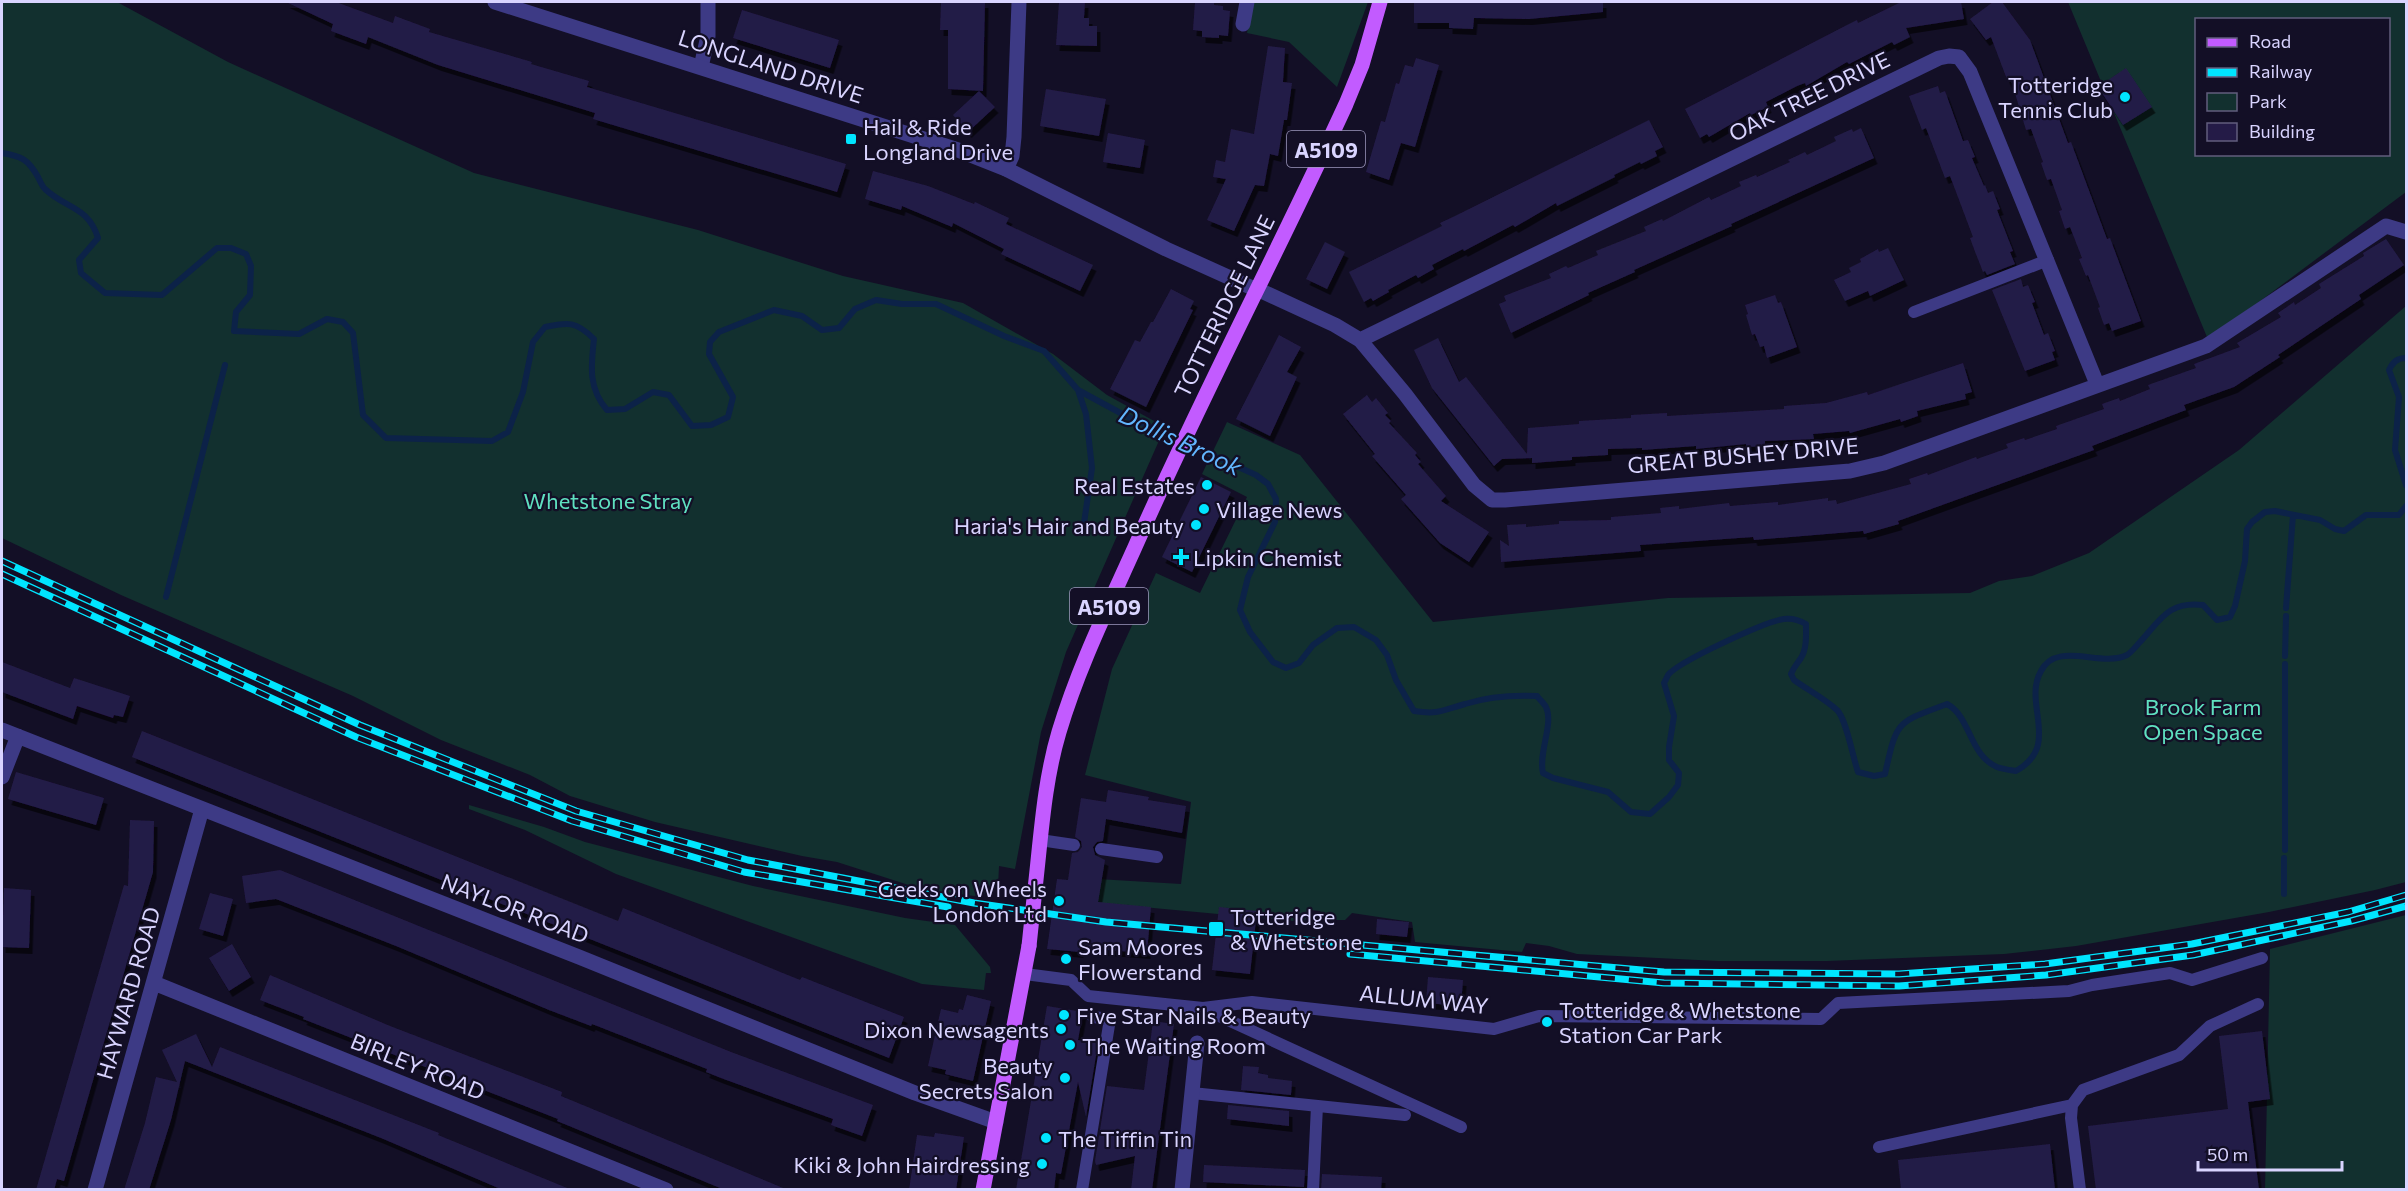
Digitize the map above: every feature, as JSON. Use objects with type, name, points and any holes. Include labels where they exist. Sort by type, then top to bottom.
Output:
[{"type":"main road","name":"TOTTERIDGE LANE","points":[[983,1190],[1025,974],[1040,840],[1059,732],[1092,644],[1164,482],[1346,104],[1362,65],[1380,2]]},
{"type":"street","name":"LONGLAND DRIVE","points":[[495,2],[958,150],[1006,169],[1166,249],[1257,290]]},
{"type":"street","points":[[701,67],[708,36],[708,2]]},
{"type":"street","points":[[1006,169],[1012,156],[1014,137],[1019,2]]},
{"type":"street","points":[[1243,24],[1247,2]]},
{"type":"street","name":"OAK TREE DRIVE","points":[[1360,340],[1929,63],[1949,56],[1959,57],[1970,72],[2097,384]]},
{"type":"street","name":"GREAT BUSHEY DRIVE","points":[[1257,290],[1335,325],[1360,340],[1405,394],[1474,485],[1492,500],[1850,471],[1884,463],[2206,346],[2386,226],[2406,232]]},
{"type":"street","name":"NAYLOR ROAD","points":[[2,730],[568,953],[915,1093],[996,1122]]},
{"type":"street","points":[[2,777],[18,736]]},
{"type":"street","name":"HAYWARD ROAD","points":[[95,1190],[202,809]]},
{"type":"street","name":"BIRLEY ROAD","points":[[154,983],[666,1190]]},
{"type":"street","points":[[1182,1190],[1197,1043]]},
{"type":"lane","points":[[1914,312],[2048,260]]},
{"type":"lane","points":[[1040,840],[1074,845]]},
{"type":"lane","points":[[1101,849],[1157,857]]},
{"type":"lane","name":"ALLUM WAY","points":[[1025,974],[1071,980],[1088,996],[1203,1008],[1252,1002],[1494,1029],[1539,1016],[1821,1019],[1838,1003],[2069,991],[2092,985],[2170,973],[2192,980],[2262,958]]},
{"type":"lane","points":[[2080,1190],[2071,1118],[2072,1106],[2083,1090],[2180,1055],[2210,1026],[2258,1004]]},
{"type":"lane","name":"ALLUM WAY","points":[[1203,1008],[1461,1127]]},
{"type":"lane","points":[[1082,1190],[1110,1019],[1093,1017]]},
{"type":"lane","points":[[1192,1094],[1405,1115]]},
{"type":"lane","points":[[1313,1190],[1317,1106]]},
{"type":"lane","points":[[1879,1147],[2072,1106]]},
{"type":"green space","name":"Whetstone Stray","points":[[2,2],[117,2],[228,62],[474,173],[698,230],[843,276],[963,303],[1053,354],[1107,395],[1165,427],[1066,652],[1041,732],[1015,869],[999,866],[998,887],[992,892],[974,896],[918,888],[837,862],[655,822],[570,796],[530,775],[441,740],[353,696],[121,595],[2,538]]},
{"type":"green space","points":[[1253,2],[1368,2],[1337,87],[1289,42],[1247,33]]},
{"type":"green space","points":[[2068,2],[2406,2],[2406,192],[2236,319],[2207,337]]},
{"type":"green space","name":"Brook Farm Open Space","points":[[2406,306],[2406,882],[2269,912],[2076,946],[2004,954],[1827,961],[1718,961],[1577,954],[1549,946],[1526,943],[1522,952],[1415,942],[1412,922],[1352,913],[1345,920],[1328,920],[1320,911],[1311,910],[1304,922],[1078,901],[1081,878],[1181,884],[1191,802],[1085,775],[1112,669],[1156,573],[1200,593],[1247,497],[1202,474],[1227,422],[1300,455],[1433,622],[1668,598],[1970,593],[1999,581],[2032,576],[2089,553],[2239,450]]},
{"type":"green space","points":[[469,805],[544,827],[585,842],[753,886],[905,918],[955,925],[990,967],[991,973],[986,973],[984,990],[922,984],[616,874],[525,830],[469,809]]},
{"type":"green space","points":[[2406,915],[2406,1189],[2265,1190],[2270,949]]},
{"type":"building","points":[[286,2],[336,2],[393,23],[395,16],[430,29],[429,32],[589,81],[587,87],[846,164],[837,192],[593,119],[595,113],[438,65],[368,37],[366,44],[331,31],[333,24]]},
{"type":"building","points":[[941,2],[985,2],[983,91],[948,89],[948,30],[940,30]]},
{"type":"building","points":[[1059,2],[1085,2],[1084,18],[1089,18],[1089,26],[1097,26],[1097,46],[1056,45]]},
{"type":"building","points":[[1195,2],[1214,2],[1214,5],[1223,6],[1223,10],[1230,11],[1228,36],[1202,37],[1202,31],[1193,30]]},
{"type":"building","points":[[1414,2],[1603,2],[1603,12],[1529,19],[1474,18],[1473,29],[1449,28],[1449,23],[1414,23]]},
{"type":"building","points":[[1901,2],[1961,2],[1964,19],[1906,28],[1910,37],[1894,45],[1892,42],[1849,64],[1847,62],[1806,86],[1805,83],[1797,86],[1766,102],[1768,107],[1751,115],[1750,113],[1709,137],[1707,134],[1700,138],[1685,109],[1857,20],[1858,23]]},
{"type":"building","points":[[1993,2],[2002,2],[2030,40],[2068,143],[2071,142],[2107,239],[2110,238],[2141,321],[2112,331],[2109,323],[2104,325],[2098,308],[2100,307],[2088,275],[2086,276],[2079,259],[2082,258],[2070,227],[2065,229],[2059,211],[2062,210],[2051,179],[2047,180],[2031,129],[2026,130],[2011,80],[2008,82],[1991,37],[1986,40],[1970,19]]},
{"type":"building","points":[[742,10],[839,40],[830,68],[733,38]]},
{"type":"building","points":[[1268,46],[1285,48],[1283,82],[1292,83],[1287,120],[1284,120],[1278,156],[1270,154],[1264,186],[1255,185],[1234,231],[1207,220],[1226,179],[1213,177],[1216,160],[1225,162],[1231,129],[1254,134]]},
{"type":"building","points":[[1416,58],[1439,65],[1415,147],[1401,143],[1389,180],[1366,172],[1381,121],[1385,122],[1396,83],[1399,84],[1405,65],[1413,67]]},
{"type":"building","name":"Totteridge Tennis Club","points":[[2126,68],[2152,107],[2123,125],[2098,87]]},
{"type":"building","points":[[1938,86],[1940,93],[1945,91],[1963,141],[1968,140],[1975,157],[1972,158],[1984,186],[1988,193],[1993,191],[2000,209],[1997,210],[2013,251],[2010,252],[2015,264],[1987,275],[1985,271],[1983,272],[1974,249],[1970,238],[1973,237],[1950,176],[1945,178],[1926,128],[1922,130],[1909,96]]},
{"type":"building","points":[[1046,89],[1106,99],[1099,136],[1040,126]]},
{"type":"building","points":[[979,91],[995,107],[968,132],[953,115]]},
{"type":"building","points":[[1649,120],[1663,147],[1655,151],[1657,156],[1614,175],[1615,177],[1557,206],[1556,203],[1515,227],[1513,225],[1464,251],[1463,249],[1432,265],[1434,269],[1418,278],[1416,275],[1373,301],[1371,298],[1364,302],[1349,272],[1442,226],[1440,223]]},
{"type":"building","points":[[1861,128],[1874,158],[1634,270],[1635,272],[1588,293],[1589,295],[1511,333],[1499,304],[1506,301],[1504,296],[1551,278],[1549,274],[1598,255],[1596,251],[1646,231],[1644,227],[1662,219],[1663,221],[1709,197],[1711,200],[1741,186],[1739,182],[1756,175],[1757,177],[1790,162],[1788,160],[1805,152],[1807,155],[1836,141],[1834,137],[1852,129],[1853,132]]},
{"type":"building","points":[[1108,133],[1145,140],[1140,168],[1103,162]]},
{"type":"building","points":[[873,171],[928,186],[974,204],[975,202],[1009,218],[1006,224],[1093,265],[1080,291],[1001,254],[1004,249],[953,223],[952,227],[902,206],[901,210],[865,199]]},
{"type":"building","points":[[2386,239],[2404,265],[2359,295],[2361,299],[2234,387],[2184,405],[2186,410],[2092,446],[2094,450],[1898,521],[1899,524],[1864,534],[1863,531],[1754,540],[1753,537],[1640,545],[1641,551],[1501,562],[1500,540],[1509,546],[1507,525],[1526,524],[1526,527],[1559,524],[1559,521],[1611,520],[1611,517],[1661,513],[1660,508],[1679,506],[1679,509],[1729,503],[1730,506],[1778,502],[1778,505],[1828,498],[1828,501],[1836,500],[1837,504],[1911,484],[1909,479],[1927,473],[1928,475],[1976,457],[1977,459],[2008,448],[2006,444],[2057,429],[2056,426],[2104,409],[2102,404],[2119,398],[2120,401],[2150,389],[2148,385],[2196,368],[2194,364],[2240,347],[2237,343],[2281,317],[2278,313],[2321,288],[2319,284],[2364,256],[2363,253]]},
{"type":"building","points":[[1325,242],[1345,252],[1327,289],[1306,279]]},
{"type":"building","points":[[1888,248],[1904,280],[1870,296],[1868,291],[1845,301],[1834,280],[1851,272],[1849,268],[1861,262],[1860,259],[1878,249],[1879,252]]},
{"type":"building","points":[[2021,279],[2023,287],[2028,285],[2044,335],[2048,333],[2055,351],[2052,352],[2055,360],[2025,371],[1992,290]]},
{"type":"building","points":[[1171,289],[1194,301],[1190,309],[1193,310],[1146,407],[1110,389],[1135,340],[1140,342]]},
{"type":"building","points":[[1775,295],[1778,303],[1781,302],[1797,347],[1767,358],[1764,346],[1760,347],[1755,334],[1752,335],[1745,305]]},
{"type":"building","points":[[1279,335],[1301,347],[1287,372],[1297,377],[1270,436],[1236,419]]},
{"type":"building","points":[[1438,338],[1459,382],[1466,377],[1527,454],[1528,428],[1579,424],[1579,421],[1631,418],[1631,415],[1667,413],[1667,416],[1784,409],[1784,406],[1826,403],[1867,392],[1868,395],[1963,363],[1972,392],[1965,394],[1966,399],[1917,411],[1918,416],[1901,422],[1900,419],[1850,433],[1849,431],[1813,434],[1814,439],[1765,441],[1765,446],[1746,447],[1746,444],[1696,449],[1696,446],[1642,450],[1642,448],[1608,449],[1608,455],[1532,463],[1532,458],[1502,459],[1494,466],[1432,388],[1414,350]]},
{"type":"building","points":[[1367,395],[1372,402],[1376,398],[1388,413],[1385,415],[1391,421],[1389,423],[1417,453],[1415,455],[1421,462],[1418,464],[1446,496],[1441,501],[1489,532],[1469,562],[1440,543],[1401,499],[1406,495],[1372,456],[1375,454],[1343,414]]},
{"type":"building","points":[[1201,477],[1231,492],[1192,572],[1162,557]]},
{"type":"building","points":[[2,662],[70,688],[74,678],[130,696],[123,717],[114,715],[113,718],[77,706],[73,719],[2,692]]},
{"type":"building","points":[[142,731],[618,921],[623,908],[800,980],[802,977],[904,1017],[889,1058],[132,757]]},
{"type":"building","points":[[16,772],[104,798],[96,825],[8,799]]},
{"type":"building","points":[[1108,790],[1186,806],[1182,833],[1106,819],[1103,841],[1097,842],[1093,847],[1095,855],[1105,860],[1098,902],[1151,907],[1147,953],[1080,948],[1080,952],[1047,949],[1057,879],[1068,880],[1072,853],[1078,852],[1082,847],[1081,841],[1075,837],[1081,798],[1106,802]]},
{"type":"building","points":[[130,820],[154,821],[153,872],[64,1181],[57,1179],[54,1190],[36,1190],[124,885],[128,886]]},
{"type":"building","points":[[280,870],[731,1052],[873,1105],[862,1136],[831,1125],[833,1119],[721,1078],[706,1072],[707,1069],[592,1024],[591,1026],[549,1010],[276,899],[246,903],[242,876]]},
{"type":"building","points":[[4,888],[31,890],[29,948],[2,947]]},
{"type":"building","points":[[210,893],[233,899],[223,936],[199,929]]},
{"type":"building","points":[[1219,907],[1257,911],[1250,974],[1212,970]]},
{"type":"building","points":[[1377,919],[1409,922],[1407,937],[1376,934]]},
{"type":"building","points":[[232,944],[251,977],[229,991],[209,958]]},
{"type":"building","points":[[270,975],[390,1026],[562,1092],[561,1096],[788,1190],[725,1190],[557,1121],[558,1119],[303,1019],[304,1017],[260,1000]]},
{"type":"building","points":[[1428,977],[1463,980],[1461,1006],[1426,1003]]},
{"type":"building","points":[[967,995],[991,1001],[973,1081],[945,1074],[946,1070],[928,1066],[941,1009],[958,1013],[959,1009],[963,1010]]},
{"type":"building","points":[[1047,1006],[1083,1012],[1078,1040],[1098,1043],[1086,1117],[1078,1082],[1061,1174],[1056,1173],[1054,1190],[1016,1190]]},
{"type":"building","points":[[1153,1021],[1174,1024],[1152,1190],[1131,1190],[1135,1156],[1096,1165],[1095,1161],[1107,1086],[1144,1090]]},
{"type":"building","points":[[2262,1031],[2270,1099],[2248,1102],[2259,1190],[2096,1190],[2088,1126],[2228,1109],[2219,1036]]},
{"type":"building","points":[[196,1034],[212,1067],[220,1047],[439,1133],[438,1135],[572,1190],[503,1190],[381,1138],[185,1061],[171,1120],[149,1190],[124,1190],[145,1123],[156,1077],[177,1082],[162,1050]]},
{"type":"building","points":[[1243,1066],[1259,1067],[1258,1073],[1268,1075],[1268,1078],[1292,1081],[1291,1095],[1241,1090]]},
{"type":"building","points":[[1228,1105],[1289,1111],[1289,1126],[1227,1119]]},
{"type":"building","points":[[935,1133],[964,1137],[956,1190],[909,1190],[917,1135],[934,1137]]},
{"type":"building","points":[[2050,1144],[2055,1190],[1901,1190],[1898,1160]]},
{"type":"building","points":[[1204,1165],[1305,1170],[1304,1187],[1203,1182]]},
{"type":"building","points":[[1322,1174],[1382,1177],[1381,1190],[1321,1190]]},
{"type":"waterway","name":"Dollis Brook","points":[[2,153],[14,155],[27,162],[45,189],[76,209],[94,228],[98,238],[79,260],[81,273],[105,293],[162,295],[217,248],[231,248],[246,254],[251,266],[250,295],[236,312],[234,331],[299,334],[327,319],[343,322],[353,333],[363,415],[386,438],[492,441],[508,432],[523,392],[533,342],[545,327],[571,324],[582,329],[594,339],[592,376],[597,393],[607,410],[625,409],[653,392],[669,395],[692,426],[711,425],[728,417],[733,397],[709,354],[710,342],[719,332],[774,310],[802,316],[822,330],[839,328],[855,309],[876,300],[902,304],[936,304],[1004,336],[1044,351],[1078,390],[1126,416],[1256,475],[1268,484],[1276,499],[1275,522],[1248,577],[1240,610],[1250,632],[1273,662],[1286,668],[1299,663],[1313,645],[1337,628],[1354,627],[1376,640],[1387,655],[1396,680],[1414,711],[1435,712],[1491,698],[1537,696],[1548,714],[1542,757],[1543,773],[1553,778],[1608,792],[1631,812],[1650,814],[1669,797],[1678,785],[1679,773],[1669,760],[1674,716],[1664,683],[1668,675],[1704,652],[1774,621],[1787,619],[1806,624],[1804,650],[1791,674],[1794,680],[1827,702],[1840,714],[1858,772],[1874,776],[1885,774],[1896,733],[1901,726],[1917,715],[1947,704],[1961,718],[1975,745],[1988,761],[1999,768],[2016,771],[2030,761],[2037,749],[2039,724],[2036,684],[2041,671],[2048,662],[2058,657],[2068,656],[2105,659],[2127,655],[2160,619],[2182,606],[2203,605],[2217,620],[2230,617],[2235,606],[2245,561],[2247,529],[2265,512],[2275,511],[2320,520],[2335,529],[2344,531],[2366,515],[2399,515],[2406,506]]},
{"type":"waterway","name":"Dollis Brook","points":[[2406,358],[2396,361],[2389,370],[2399,397],[2395,450],[2406,485]]},
{"type":"waterway","points":[[166,597],[225,365]]},
{"type":"waterway","points":[[1078,390],[1086,414],[1092,468],[1083,530]]},
{"type":"waterway","points":[[2286,608],[2293,515]]},
{"type":"waterway","points":[[2285,656],[2286,616]]},
{"type":"waterway","points":[[2285,664],[2285,850]]},
{"type":"waterway","points":[[2284,858],[2284,894]]},
{"type":"railway","points":[[2,561],[360,725],[576,811],[748,860],[974,903],[1106,922],[1664,972],[1899,974],[2045,964],[2192,944],[2348,912],[2406,895]]},
{"type":"railway","points":[[2,574],[356,737],[572,821],[744,872],[948,907]]},
{"type":"railway","points":[[1350,954],[1664,983],[1899,986],[2046,975],[2193,955],[2351,921],[2406,906]]},
{"type":"place","name":"Totteridge Tennis Club","points":[[2125,97]]},
{"type":"place","name":"Hail & Ride Longland Drive","points":[[851,139]]},
{"type":"place","name":"Real Estates","points":[[1207,485]]},
{"type":"place","name":"Village News","points":[[1204,509]]},
{"type":"place","name":"Haria's Hair and Beauty","points":[[1196,525]]},
{"type":"place","name":"Lipkin Chemist","points":[[1181,557]]},
{"type":"place","name":"Geeks on Wheels London Ltd","points":[[1059,901]]},
{"type":"place","name":"Totteridge & Whetstone","points":[[1216,929]]},
{"type":"place","name":"Sam Moores Flowerstand","points":[[1066,959]]},
{"type":"place","name":"Five Star Nails & Beauty","points":[[1064,1015]]},
{"type":"place","name":"Totteridge & Whetstone Station Car Park","points":[[1547,1022]]},
{"type":"place","name":"Dixon Newsagents","points":[[1061,1029]]},
{"type":"place","name":"The Waiting Room","points":[[1070,1045]]},
{"type":"place","name":"Beauty Secrets Salon","points":[[1065,1078]]},
{"type":"place","name":"The Tiffin Tin","points":[[1046,1138]]},
{"type":"place","name":"Kiki & John Hairdressing","points":[[1042,1164]]}]
